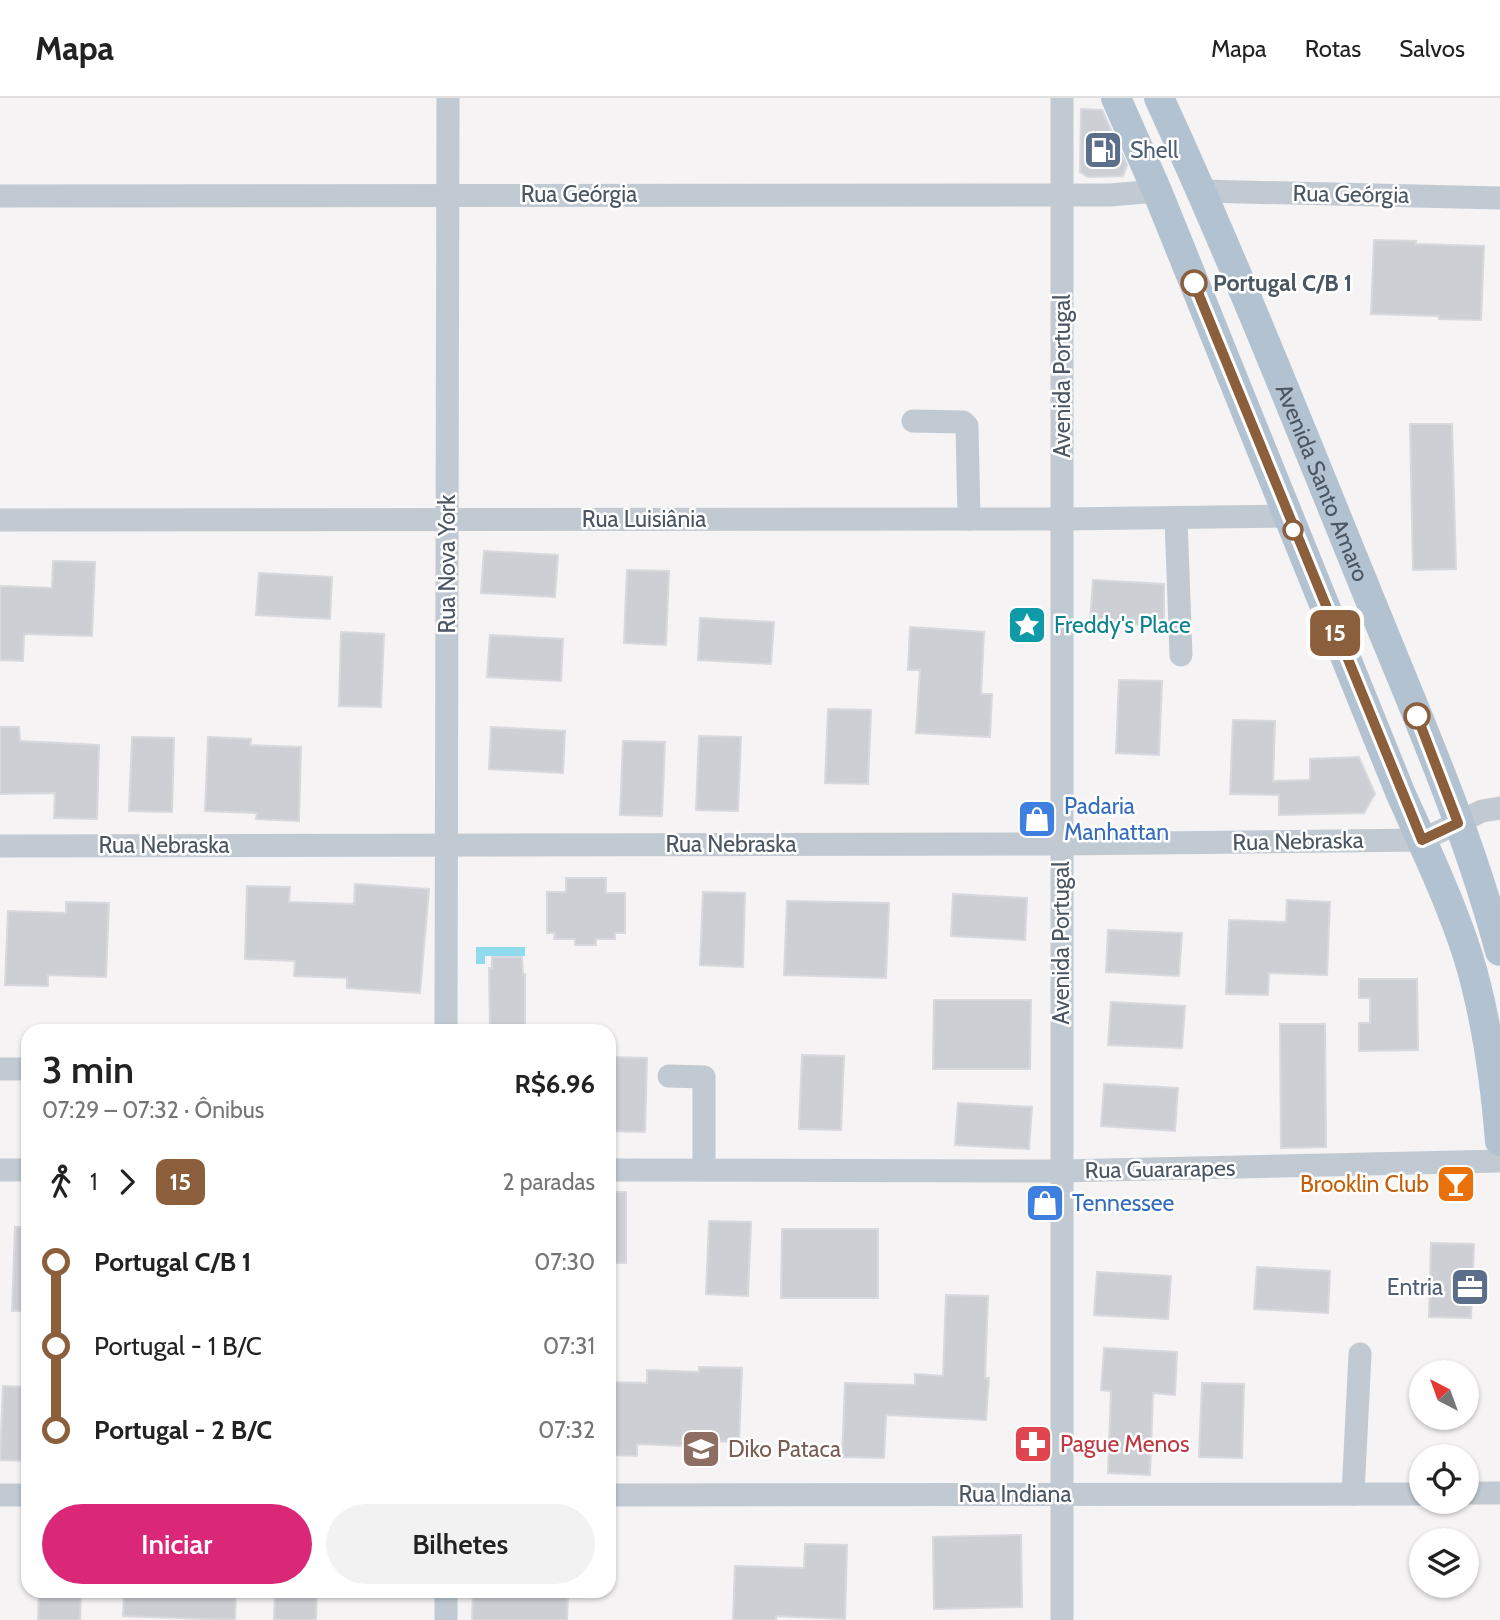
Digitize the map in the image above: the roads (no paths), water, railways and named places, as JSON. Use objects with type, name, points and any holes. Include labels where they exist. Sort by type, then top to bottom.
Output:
[{"type":"main road","name":"Avenida Santo Amaro","points":[[1116,98],[1157,191],[1468,956],[1485,1031],[1500,1141]]},
{"type":"main road","name":"Avenida Santo Amaro","points":[[1159,98],[1202,191],[1301,428],[1458,823],[1486,901],[1500,951]]},
{"type":"street","name":"Rua Nova York","points":[[446,1024],[448,98]]},
{"type":"street","name":"Avenida Portugal","points":[[1062,98],[1062,1620]]},
{"type":"street","name":"Rua Geórgia","points":[[0,196],[1110,195],[1157,191]]},
{"type":"street","name":"Rua Geórgia","points":[[1202,191],[1500,198]]},
{"type":"street","points":[[913,421],[963,422],[968,426],[969,519]]},
{"type":"street","name":"Rua Luisiânia","points":[[0,520],[1175,519],[1288,516]]},
{"type":"street","points":[[1175,519],[1181,654]]},
{"type":"street","name":"Rua Nebraska","points":[[0,846],[1062,845],[1422,840],[1482,811],[1500,808]]},
{"type":"street","points":[[0,1069],[21,1069]]},
{"type":"street","points":[[668,1076],[704,1077],[704,1169]]},
{"type":"street","name":"Rua Guararapes","points":[[616,1170],[1061,1171],[1500,1161]]},
{"type":"street","points":[[0,1170],[21,1170]]},
{"type":"street","points":[[1353,1494],[1360,1354]]},
{"type":"street","points":[[1479,1493],[1500,1493]]},
{"type":"street","name":"Rua Indiana","points":[[616,1495],[1409,1494]]},
{"type":"street","points":[[0,1495],[21,1495]]},
{"type":"street","points":[[446,1598],[446,1620]]},
{"type":"water","points":[[476,947],[525,947],[525,956],[485,956],[485,964],[476,964]]},
{"type":"place","name":"Shell","points":[[1103,150]]},
{"type":"place","name":"Portugal C/B 1","points":[[1194,283]]},
{"type":"place","name":"Freddy's Place","points":[[1027,625]]},
{"type":"place","name":"Padaria Manhattan","points":[[1037,819]]},
{"type":"place","name":"Brooklin Club","points":[[1456,1184]]},
{"type":"place","name":"Tennessee","points":[[1045,1203]]},
{"type":"place","name":"Entria","points":[[1470,1287]]},
{"type":"place","name":"Pague Menos","points":[[1033,1444]]},
{"type":"place","name":"Diko Pataca","points":[[701,1449]]}]
